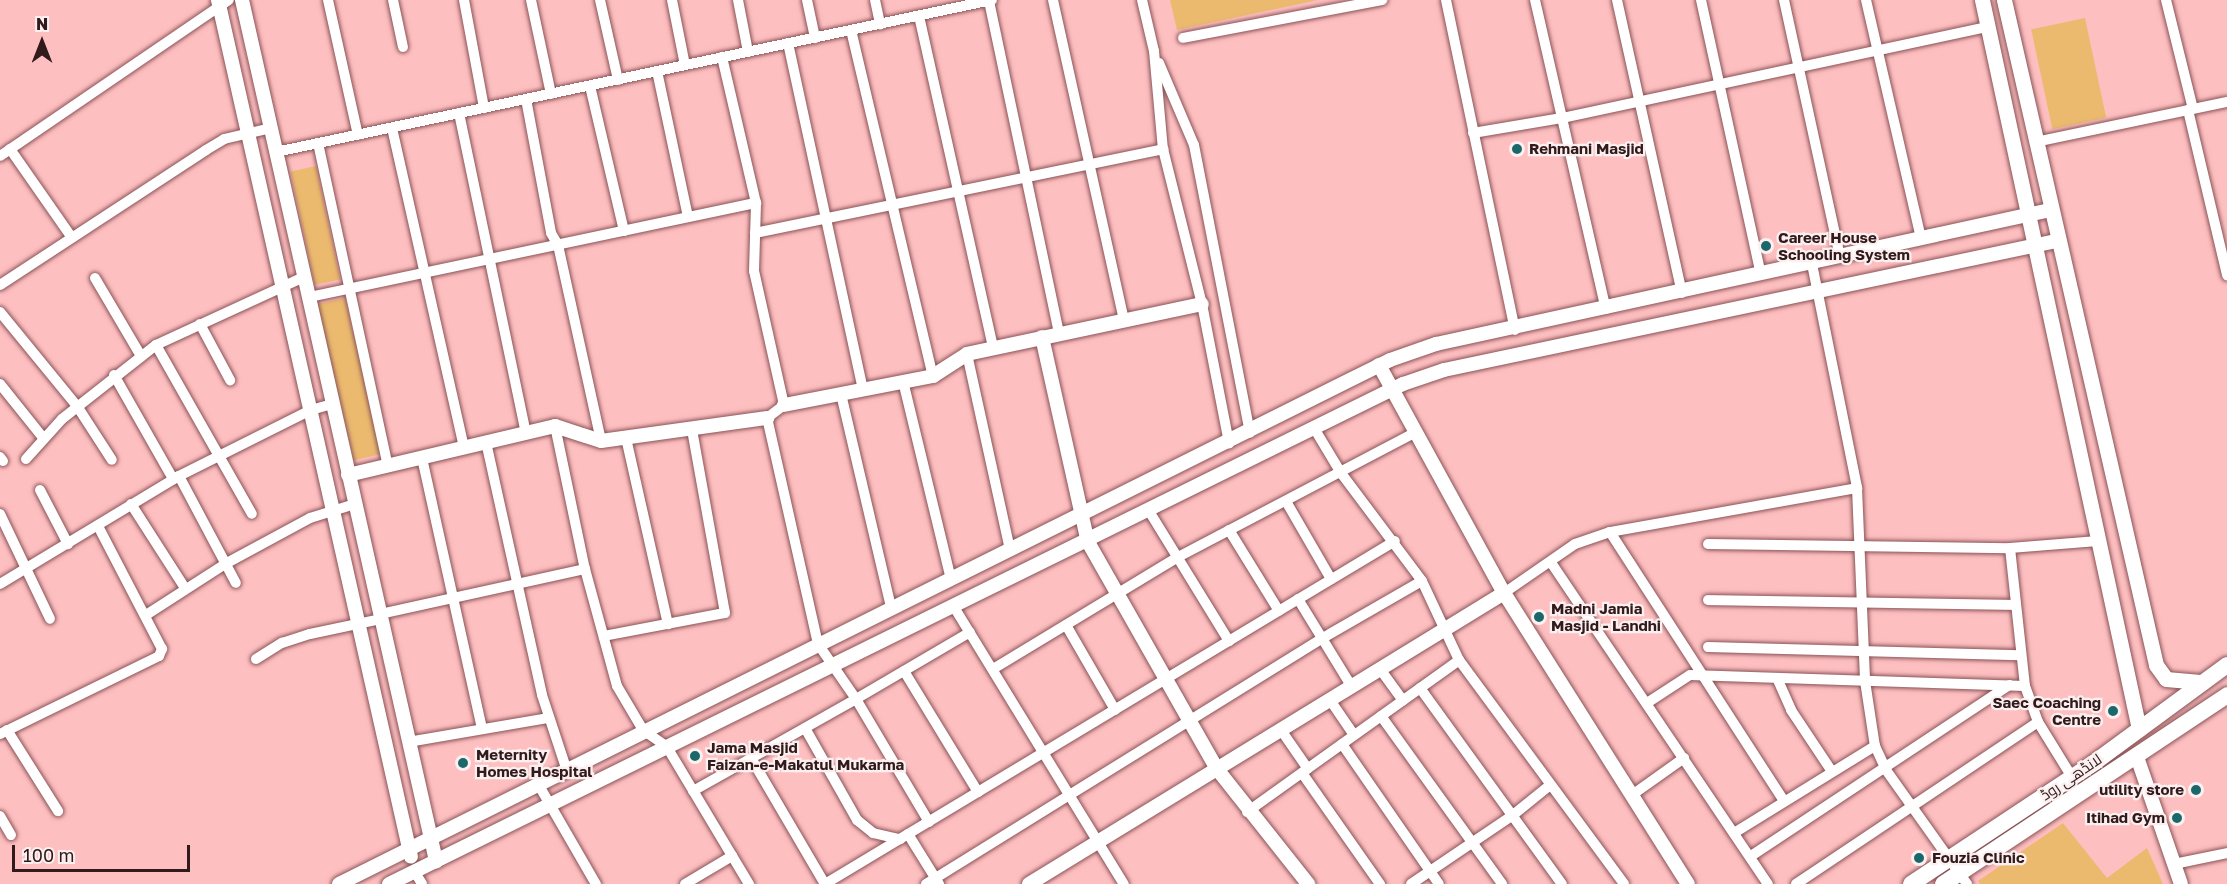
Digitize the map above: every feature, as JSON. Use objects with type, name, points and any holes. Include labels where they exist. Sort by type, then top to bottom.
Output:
[{"type":"main road","points":[[1982,0],[2139,729]]},
{"type":"main road","points":[[2004,0],[2056,241],[2156,665],[2166,680],[2203,682]]},
{"type":"main road","name":"لانڈھی روڈ","points":[[1911,884],[2072,777],[2227,665]]},
{"type":"main road","name":"لانڈھی روڈ","points":[[1943,884],[1964,878],[2227,695]]},
{"type":"street","points":[[242,0],[436,861]]},
{"type":"street","points":[[328,0],[358,135]]},
{"type":"street","points":[[393,0],[403,47]]},
{"type":"street","points":[[464,0],[484,108]]},
{"type":"street","points":[[531,0],[551,94]]},
{"type":"street","points":[[600,0],[618,80]]},
{"type":"street","points":[[672,0],[685,65]]},
{"type":"street","points":[[738,0],[748,52]]},
{"type":"street","points":[[807,0],[815,38]]},
{"type":"street","points":[[874,0],[880,24]]},
{"type":"street","points":[[276,152],[919,16],[956,4],[991,0],[1059,334]]},
{"type":"street","points":[[1053,0],[1124,320]]},
{"type":"street","points":[[1142,0],[1154,51],[1163,149],[1202,304],[1229,443]]},
{"type":"street","points":[[1183,38],[1382,0]]},
{"type":"street","points":[[1446,0],[1515,330]]},
{"type":"street","points":[[1535,0],[1606,309]]},
{"type":"street","points":[[1617,0],[1682,293]]},
{"type":"street","points":[[1701,0],[1761,275]]},
{"type":"street","points":[[1784,0],[1840,257]]},
{"type":"street","points":[[1866,0],[1921,239]]},
{"type":"street","points":[[2166,0],[2227,275]]},
{"type":"street","points":[[0,156],[222,2],[248,134],[414,871],[422,884]]},
{"type":"street","points":[[919,16],[993,348]]},
{"type":"street","points":[[1473,134],[1562,118],[1988,27]]},
{"type":"street","points":[[851,30],[933,376]]},
{"type":"street","points":[[788,43],[863,389]]},
{"type":"street","points":[[1154,51],[1194,145],[1250,433]]},
{"type":"street","points":[[722,57],[756,203],[754,271],[784,405]]},
{"type":"street","points":[[657,71],[688,217]]},
{"type":"street","points":[[590,86],[624,231]]},
{"type":"street","points":[[526,99],[552,232],[558,245],[601,441]]},
{"type":"street","points":[[2035,142],[2227,102]]},
{"type":"street","points":[[459,114],[526,433]]},
{"type":"street","points":[[0,285],[224,139],[271,128]]},
{"type":"street","points":[[392,128],[464,448]]},
{"type":"street","points":[[318,144],[388,466]]},
{"type":"street","points":[[10,149],[72,237]]},
{"type":"street","points":[[756,233],[1163,149]]},
{"type":"street","points":[[309,297],[756,203]]},
{"type":"street","points":[[339,884],[410,851],[537,782],[1250,433],[1379,365],[1436,344],[1515,330],[2050,210]]},
{"type":"street","points":[[389,884],[1088,542],[1393,389],[1444,370],[2056,241]]},
{"type":"street","points":[[1812,264],[1857,488],[1865,681],[1875,746],[1886,770],[1911,806],[1952,857],[1964,878]]},
{"type":"street","points":[[26,459],[77,406],[114,375],[156,345],[282,285],[304,277]]},
{"type":"street","points":[[95,278],[141,356]]},
{"type":"street","points":[[348,475],[555,426],[601,441],[767,418],[784,405],[933,376],[966,354],[1202,304]]},
{"type":"street","points":[[0,312],[77,406],[112,460]]},
{"type":"street","points":[[200,324],[230,380]]},
{"type":"street","points":[[1042,337],[1088,542],[1116,595],[1217,769],[1248,812],[1308,884]]},
{"type":"street","points":[[156,345],[221,454],[252,514]]},
{"type":"street","points":[[966,354],[1010,550]]},
{"type":"street","points":[[1379,365],[1504,593],[1688,884]]},
{"type":"street","points":[[114,375],[236,583]]},
{"type":"street","points":[[903,381],[951,579]]},
{"type":"street","points":[[0,384],[44,439]]},
{"type":"street","points":[[841,393],[891,608]]},
{"type":"street","points":[[0,584],[176,478],[310,410],[332,404]]},
{"type":"street","points":[[767,418],[818,644],[835,665],[929,822]]},
{"type":"street","points":[[555,426],[585,569],[617,686],[643,730],[667,747],[749,884]]},
{"type":"street","points":[[1314,429],[1341,473],[1395,541],[1422,581],[1447,628],[1459,660],[1623,884]]},
{"type":"street","points":[[604,636],[725,613],[692,430]]},
{"type":"street","points":[[993,669],[1178,557],[1287,502],[1416,432]]},
{"type":"street","points":[[626,438],[668,624]]},
{"type":"street","points":[[486,442],[549,718],[566,768]]},
{"type":"street","points":[[422,458],[482,728]]},
{"type":"street","points":[[1029,884],[1552,564],[1575,544],[1610,532],[1857,488]]},
{"type":"street","points":[[39,490],[68,544]]},
{"type":"street","points":[[1287,502],[1331,579]]},
{"type":"street","points":[[131,504],[185,588]]},
{"type":"street","points":[[146,615],[225,564],[310,518],[355,504]]},
{"type":"street","points":[[1149,511],[1229,641]]},
{"type":"street","points":[[0,514],[50,619]]},
{"type":"street","points":[[57,811],[4,732],[159,656],[162,649],[98,526]]},
{"type":"street","points":[[1229,530],[1279,611]]},
{"type":"street","points":[[1610,532],[1784,801]]},
{"type":"street","points":[[751,758],[825,884],[1395,541]]},
{"type":"street","points":[[1708,544],[1860,544],[2010,548],[2098,541]]},
{"type":"street","points":[[2010,548],[2014,605],[2025,686],[2038,722],[2072,777]]},
{"type":"street","points":[[1552,564],[1768,884]]},
{"type":"street","points":[[256,659],[282,643],[380,616],[585,569]]},
{"type":"street","points":[[805,728],[857,820],[873,833],[904,837],[933,882],[1189,720],[1321,639],[1422,581]]},
{"type":"street","points":[[1298,599],[1352,687]]},
{"type":"street","points":[[1708,600],[2014,605]]},
{"type":"street","points":[[954,607],[1042,754],[1124,884]]},
{"type":"street","points":[[1066,625],[1115,710]]},
{"type":"street","points":[[693,791],[970,632]]},
{"type":"street","points":[[1708,647],[2020,655]]},
{"type":"street","points":[[1248,812],[1459,660]]},
{"type":"street","points":[[1380,669],[1403,701]]},
{"type":"street","points":[[904,671],[978,792]]},
{"type":"street","points":[[1647,703],[1690,675],[2025,686]]},
{"type":"street","points":[[1777,678],[1791,710],[1831,770]]},
{"type":"street","points":[[1751,856],[1886,770],[2009,685]]},
{"type":"street","points":[[1420,688],[1562,884]]},
{"type":"street","points":[[1330,700],[1354,735]]},
{"type":"street","points":[[1381,716],[1502,884]]},
{"type":"street","points":[[408,742],[549,718]]},
{"type":"street","points":[[1796,884],[2038,722]]},
{"type":"street","points":[[1281,730],[1305,771],[1380,884]]},
{"type":"street","points":[[1342,744],[1440,884]]},
{"type":"street","points":[[1734,832],[1831,770],[1875,746]]},
{"type":"street","points":[[2137,757],[2181,884]]},
{"type":"street","points":[[1632,795],[1684,758]]},
{"type":"street","points":[[537,782],[596,884]]},
{"type":"street","points":[[1411,884],[1513,815],[1550,784]]},
{"type":"street","points":[[0,816],[11,834]]},
{"type":"street","points":[[2174,864],[2227,853]]},
{"type":"street","points":[[685,884],[732,856]]},
{"type":"shaded area","points":[[1170,0],[1318,0],[1177,30]]},
{"type":"shaded area","points":[[2085,18],[2106,118],[2052,129],[2031,29]]},
{"type":"shaded area","points":[[316,166],[340,279],[315,285],[291,171]]},
{"type":"shaded area","points":[[345,298],[381,454],[354,460],[318,304]]},
{"type":"shaded area","points":[[2063,823],[2107,878],[2147,848],[2163,884],[1980,884],[1978,881]]},
{"type":"place","name":"Rehmani Masjid","points":[[1517,149]]},
{"type":"place","name":"Career House Schooling System","points":[[1766,246]]},
{"type":"place","name":"Madni Jamia Masjid - Landhi","points":[[1539,617]]},
{"type":"place","name":"Saec Coaching Centre","points":[[2113,711]]},
{"type":"place","name":"Jama Masjid Faizan-e-Makatul Mukarma","points":[[695,756]]},
{"type":"place","name":"Meternity Homes Hospital","points":[[463,763]]},
{"type":"place","name":"utility store","points":[[2196,790]]},
{"type":"place","name":"Itihad Gym","points":[[2177,818]]},
{"type":"place","name":"Fouzia Clinic","points":[[1919,858]]}]
